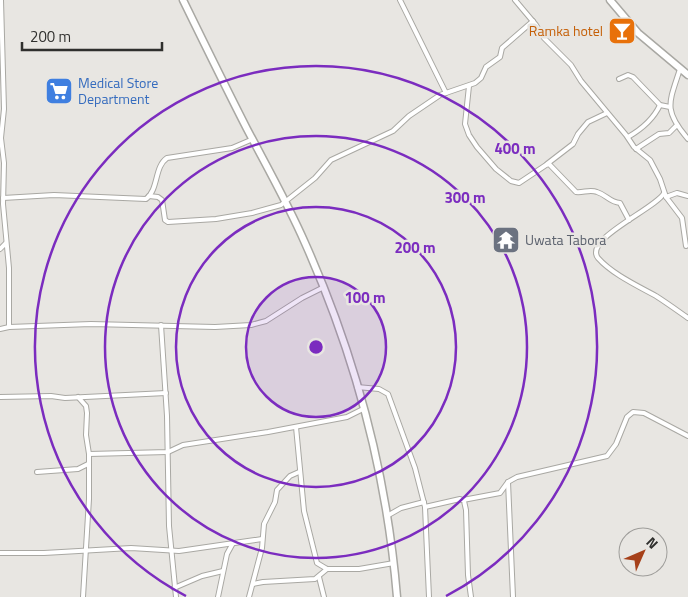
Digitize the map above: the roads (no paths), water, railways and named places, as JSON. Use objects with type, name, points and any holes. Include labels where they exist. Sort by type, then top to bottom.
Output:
[{"type":"highway","points":[[183,0],[286,202],[324,288],[357,387],[376,455],[387,516],[398,597]]},
{"type":"highway","points":[[610,0],[638,33],[688,75]]},
{"type":"street","points":[[1,0],[4,109],[1,138],[4,163],[3,198],[9,268],[10,327]]},
{"type":"street","points":[[400,0],[446,93]]},
{"type":"street","points":[[515,0],[533,21],[542,36],[571,65],[606,113],[628,137],[636,149],[650,160],[665,195],[682,218],[686,246]]},
{"type":"street","points":[[3,198],[54,195],[144,199],[150,196],[158,197],[162,200],[165,220],[168,222],[216,219],[269,209],[286,202],[294,193],[315,178],[330,160],[393,131],[409,116],[446,93],[469,86],[478,81],[486,66],[500,57],[503,47],[533,21]]},
{"type":"street","points":[[680,69],[670,101],[670,107],[676,126],[688,139]]},
{"type":"street","points":[[619,79],[628,75],[634,77],[660,105],[670,107]]},
{"type":"street","points":[[469,86],[466,127],[477,147],[496,169],[511,181],[519,183],[573,144],[578,134],[588,122],[606,113]]},
{"type":"street","points":[[628,137],[645,125],[654,116],[660,105]]},
{"type":"street","points":[[636,149],[659,134],[668,134],[676,126]]},
{"type":"street","points":[[150,196],[160,165],[167,158],[232,148],[253,140]]},
{"type":"street","points":[[547,164],[576,192],[591,190],[598,192],[611,202],[620,203],[629,220]]},
{"type":"street","points":[[688,196],[677,193],[665,195],[613,230],[598,246],[596,252],[597,257],[613,271],[688,318]]},
{"type":"street","points":[[0,249],[6,243]]},
{"type":"street","points":[[0,329],[91,324],[251,326],[266,322],[302,298],[324,288]]},
{"type":"street","points":[[161,324],[166,393],[171,551],[176,597]]},
{"type":"street","points":[[357,387],[382,390],[390,396],[415,468],[424,504],[428,597]]},
{"type":"street","points":[[0,397],[78,397],[166,393]]},
{"type":"street","points":[[78,397],[86,406],[87,413],[86,435],[89,499],[83,597]]},
{"type":"street","points":[[88,454],[168,452],[183,446],[347,417],[363,409]]},
{"type":"street","points":[[387,516],[401,508],[500,493],[508,482],[514,478],[607,456],[616,444],[627,418],[632,412],[644,413],[688,436]]},
{"type":"street","points":[[296,427],[299,472],[306,520],[317,562],[326,570]]},
{"type":"street","points":[[37,472],[78,469],[88,464]]},
{"type":"street","points":[[249,597],[262,548],[264,524],[275,502],[278,488],[290,476],[299,472]]},
{"type":"street","points":[[508,482],[513,597]]},
{"type":"street","points":[[463,500],[466,510],[468,575],[471,597]]},
{"type":"street","points":[[0,553],[131,548],[171,551],[190,550],[262,539]]},
{"type":"street","points":[[218,597],[229,548],[233,543]]},
{"type":"street","points":[[253,584],[315,579],[326,570],[359,569],[394,563]]},
{"type":"street","points":[[174,588],[202,576],[223,571]]},
{"type":"street","points":[[319,577],[324,597]]},
{"type":"place","name":"Ramka hotel","points":[[622,31]]},
{"type":"place","name":"Medical Store Department","points":[[59,91]]},
{"type":"place","name":"Uwata Tabora","points":[[506,240]]}]
